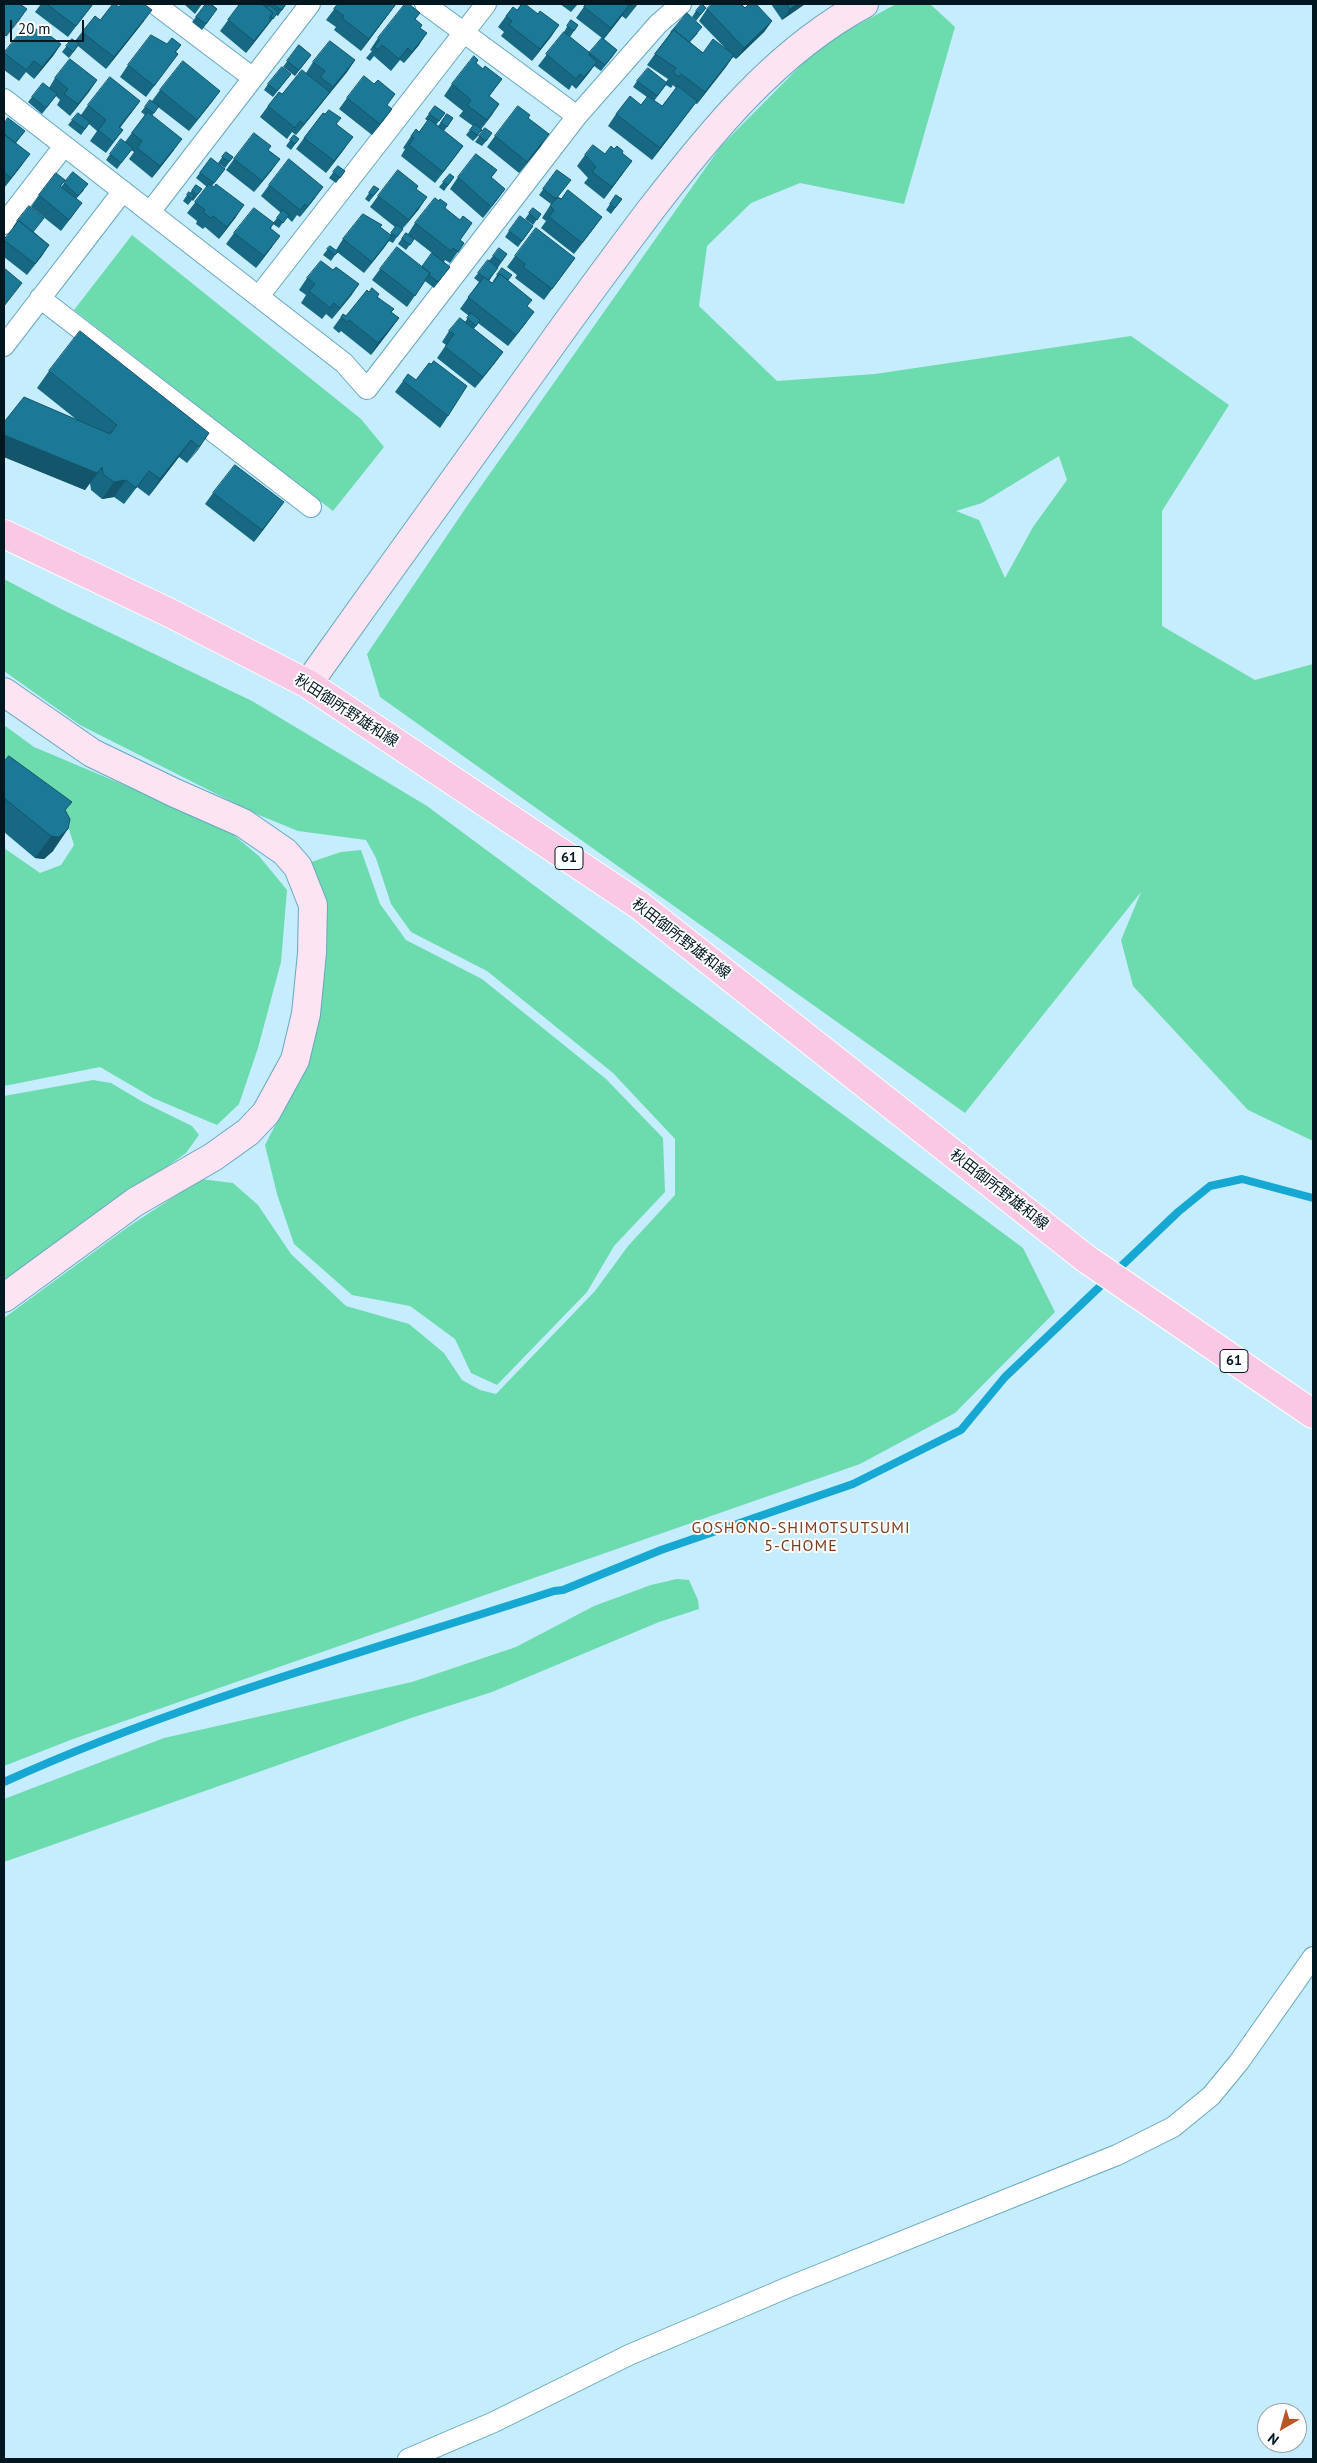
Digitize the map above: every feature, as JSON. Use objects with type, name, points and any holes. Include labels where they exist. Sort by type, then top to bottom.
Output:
[{"type":"main road","name":"秋田御所野雄和線","points":[[4,534],[170,613],[308,684],[639,905],[1085,1258],[1155,1308],[1313,1414]]},
{"type":"street","points":[[155,4],[253,78]]},
{"type":"street","points":[[150,212],[310,4]]},
{"type":"street","points":[[425,4],[577,116]]},
{"type":"street","points":[[259,296],[486,4]]},
{"type":"street","points":[[4,100],[344,363],[367,390],[577,116],[658,24],[680,4]]},
{"type":"street","points":[[308,684],[600,277],[682,170],[754,88],[786,57],[817,32],[864,4]]},
{"type":"street","points":[[4,224],[64,146]]},
{"type":"street","points":[[4,346],[122,191]]},
{"type":"street","points":[[40,298],[311,507]]},
{"type":"street","points":[[4,692],[92,753],[243,823],[284,852],[298,867],[313,905],[312,953],[306,1014],[295,1060],[266,1113],[248,1132],[227,1147],[135,1202],[4,1298]]},
{"type":"street","points":[[408,2459],[494,2422],[638,2352],[791,2286],[1117,2155],[1173,2127],[1211,2096],[1239,2062],[1313,1957]]},
{"type":"green space","points":[[896,4],[930,4],[955,27],[904,204],[800,183],[751,203],[707,246],[699,306],[777,381],[875,374],[1131,336],[1229,405],[1162,511],[1162,626],[1255,680],[1313,664],[1313,1141],[1248,1110],[1133,986],[1121,940],[1141,892],[965,1113],[380,697],[367,654],[467,506],[721,146],[821,45]],"holes":[[[1059,456],[1067,480],[1033,527],[1005,578],[979,520],[956,511],[982,503]]]},
{"type":"green space","points":[[132,235],[361,419],[384,447],[333,511],[74,310]]},
{"type":"green space","points":[[4,579],[61,609],[252,701],[427,806],[1023,1248],[1055,1312],[955,1413],[860,1464],[73,1739],[4,1766],[4,1318],[128,1227],[201,1179],[233,1183],[258,1205],[291,1254],[346,1306],[409,1324],[444,1353],[462,1380],[480,1390],[496,1394],[595,1291],[628,1246],[675,1195],[675,1139],[613,1073],[487,971],[411,932],[391,904],[376,858],[366,840],[298,831],[254,813],[80,725],[4,671]]},
{"type":"green space","points":[[4,725],[34,747],[224,827],[259,856],[287,890],[281,962],[258,1048],[239,1104],[217,1125],[153,1098],[100,1067],[4,1086],[4,848],[40,873],[61,865],[74,845],[66,820],[4,770]]},
{"type":"green space","points":[[361,850],[380,904],[406,940],[482,979],[606,1079],[663,1138],[665,1192],[614,1246],[587,1292],[497,1385],[471,1373],[455,1339],[410,1306],[352,1295],[294,1244],[277,1194],[265,1145],[310,1058],[324,908],[311,862],[341,852]]},
{"type":"green space","points":[[93,1080],[111,1083],[143,1102],[192,1126],[199,1135],[186,1153],[4,1283],[4,1096]]},
{"type":"green space","points":[[677,1579],[689,1580],[698,1600],[699,1609],[659,1622],[492,1692],[414,1717],[4,1862],[4,1799],[164,1738],[412,1682],[516,1647],[594,1606],[651,1585]]},
{"type":"building","points":[[4,4],[20,4],[27,9],[6,36],[4,34]]},
{"type":"building","points":[[47,4],[93,4],[76,26]]},
{"type":"building","points":[[113,4],[119,7],[121,4],[144,4],[152,10],[114,57],[82,32],[95,16],[100,20]]},
{"type":"building","points":[[206,4],[210,4],[217,9],[206,24],[196,17]]},
{"type":"building","points":[[240,4],[262,4],[273,13],[269,18],[271,20],[254,41],[228,20]]},
{"type":"building","points":[[273,4],[286,4],[282,10]]},
{"type":"building","points":[[338,4],[396,4],[369,39],[342,18],[344,16],[334,9]]},
{"type":"building","points":[[405,4],[409,4],[420,13],[415,19],[422,25],[420,28],[427,33],[412,52],[408,48],[399,59],[382,45],[378,50],[374,47],[380,40],[378,38]]},
{"type":"building","points":[[522,4],[525,4],[538,14],[540,11],[559,25],[540,49],[509,25],[512,21],[506,16],[513,7],[517,10]]},
{"type":"building","points":[[586,4],[630,4],[611,28],[584,7]]},
{"type":"building","points":[[702,4],[706,8],[700,15],[696,11]]},
{"type":"building","points":[[712,4],[741,4],[745,8],[749,4],[756,4],[772,21],[744,48],[707,9]]},
{"type":"building","points":[[787,4],[797,4],[790,9]]},
{"type":"building","points":[[269,5],[278,12],[273,19],[271,17],[273,13],[267,8]]},
{"type":"building","points":[[687,13],[702,27],[689,42],[674,30],[671,32]]},
{"type":"building","points":[[571,20],[578,25],[574,31],[567,26]]},
{"type":"building","points":[[28,23],[47,37],[49,35],[61,44],[42,67],[34,61],[26,70],[4,53]]},
{"type":"building","points":[[674,30],[703,53],[713,39],[734,55],[705,92],[681,74],[679,77],[673,72],[676,68],[655,54]]},
{"type":"building","points":[[564,32],[590,53],[589,55],[597,62],[584,77],[580,74],[576,79],[546,54]]},
{"type":"building","points":[[151,35],[167,44],[172,38],[181,45],[175,52],[178,54],[154,86],[128,65]]},
{"type":"building","points":[[602,38],[617,50],[605,65],[589,53]]},
{"type":"building","points":[[72,39],[79,44],[73,52],[66,46]]},
{"type":"building","points":[[330,41],[355,60],[333,87],[320,77],[325,71],[313,62]]},
{"type":"building","points":[[299,45],[311,55],[299,70],[287,61]]},
{"type":"building","points":[[474,56],[478,60],[476,63],[483,69],[485,66],[502,79],[489,96],[499,104],[487,120],[467,105],[471,100],[452,84]]},
{"type":"building","points":[[70,59],[97,80],[78,104],[64,94],[68,89],[55,78]]},
{"type":"building","points":[[183,61],[220,91],[197,120],[160,90]]},
{"type":"building","points":[[282,67],[291,74],[277,91],[268,84]]},
{"type":"building","points":[[648,68],[667,83],[657,96],[637,81]]},
{"type":"building","points":[[302,70],[330,92],[304,124],[300,121],[295,128],[268,106],[279,92],[282,94]]},
{"type":"building","points":[[364,76],[374,84],[378,80],[395,94],[387,105],[392,109],[380,124],[347,98]]},
{"type":"building","points":[[110,77],[140,101],[119,127],[123,130],[113,142],[98,130],[106,120],[88,105]]},
{"type":"building","points":[[43,83],[57,94],[46,108],[32,97]]},
{"type":"building","points":[[678,86],[697,101],[660,148],[616,114],[630,96],[641,105],[648,96],[662,106]]},
{"type":"building","points":[[150,100],[159,106],[154,113],[145,107]]},
{"type":"building","points":[[435,106],[445,113],[439,121],[429,114]]},
{"type":"building","points":[[518,106],[530,115],[528,118],[549,134],[527,162],[495,136]]},
{"type":"building","points":[[329,110],[341,118],[336,124],[353,137],[334,161],[304,138],[323,113],[325,114]]},
{"type":"building","points":[[148,112],[182,139],[160,166],[137,148],[142,141],[132,133]]},
{"type":"building","points":[[78,113],[90,122],[85,129],[72,120]]},
{"type":"building","points":[[447,114],[453,118],[447,127],[441,123]]},
{"type":"building","points":[[8,118],[25,131],[15,143],[4,134],[4,124]]},
{"type":"building","points":[[429,119],[463,146],[443,172],[409,145],[414,138],[411,136],[416,129],[419,132]]},
{"type":"building","points":[[475,124],[482,130],[477,135],[470,130]]},
{"type":"building","points":[[485,128],[492,133],[486,141],[479,136]]},
{"type":"building","points":[[254,133],[271,146],[268,150],[280,159],[262,181],[234,159]]},
{"type":"building","points":[[4,134],[30,154],[11,178],[4,172]]},
{"type":"building","points":[[294,135],[299,139],[295,144],[290,140]]},
{"type":"building","points":[[121,139],[133,148],[121,163],[110,154]]},
{"type":"building","points":[[593,145],[605,154],[611,146],[614,149],[617,146],[632,161],[612,187],[592,172],[596,167],[585,155]]},
{"type":"building","points":[[226,152],[233,157],[229,162],[222,157]]},
{"type":"building","points":[[476,154],[497,170],[491,177],[505,189],[491,207],[458,177]]},
{"type":"building","points":[[211,158],[225,169],[214,183],[200,173]]},
{"type":"building","points":[[289,159],[323,187],[308,206],[305,204],[300,210],[269,185]]},
{"type":"building","points":[[338,166],[345,171],[340,178],[333,172]]},
{"type":"building","points":[[398,170],[418,186],[416,189],[427,197],[409,220],[378,196]]},
{"type":"building","points":[[557,170],[571,180],[556,199],[543,189]]},
{"type":"building","points":[[73,172],[88,184],[78,196],[64,183]]},
{"type":"building","points":[[56,173],[65,180],[60,186],[82,203],[69,220],[39,195]]},
{"type":"building","points":[[450,174],[454,177],[448,185],[443,182]]},
{"type":"building","points":[[209,184],[214,187],[216,184],[244,205],[227,227],[213,216],[211,218],[203,212],[205,210],[195,202]]},
{"type":"building","points":[[196,185],[202,189],[197,195],[192,191]]},
{"type":"building","points":[[374,186],[379,189],[373,196],[369,193]]},
{"type":"building","points":[[568,190],[602,217],[582,243],[549,217],[554,210],[550,206],[557,197],[561,199]]},
{"type":"building","points":[[189,192],[194,196],[192,199],[187,195]]},
{"type":"building","points":[[616,195],[622,199],[615,208],[610,204]]},
{"type":"building","points":[[435,198],[447,204],[445,208],[460,220],[463,216],[472,223],[460,240],[464,243],[458,252],[453,248],[451,251],[415,223]]},
{"type":"building","points":[[29,206],[44,218],[33,232],[17,221]]},
{"type":"building","points":[[254,208],[274,223],[270,228],[280,236],[264,256],[234,233]]},
{"type":"building","points":[[533,208],[541,214],[537,220],[529,213]]},
{"type":"building","points":[[283,210],[289,215],[283,223],[277,218]]},
{"type":"building","points":[[363,214],[382,225],[380,227],[392,236],[372,262],[343,239]]},
{"type":"building","points":[[520,216],[533,226],[522,241],[509,231]]},
{"type":"building","points":[[19,221],[49,245],[35,264],[4,240]]},
{"type":"building","points":[[397,225],[403,229],[397,237],[391,233]]},
{"type":"building","points":[[536,228],[575,258],[552,289],[523,267],[525,264],[515,256]]},
{"type":"building","points":[[406,233],[414,239],[410,245],[402,239]]},
{"type":"building","points":[[330,246],[338,252],[335,255],[327,249]]},
{"type":"building","points":[[397,247],[430,273],[415,296],[380,269]]},
{"type":"building","points":[[499,248],[507,254],[501,262],[493,256]]},
{"type":"building","points":[[432,253],[450,267],[438,282],[422,267]]},
{"type":"building","points":[[488,260],[498,268],[488,280],[478,273]]},
{"type":"building","points":[[321,261],[333,270],[336,267],[359,284],[340,308],[334,303],[330,308],[309,291],[315,284],[307,278]]},
{"type":"building","points":[[4,268],[22,283],[4,306]]},
{"type":"building","points":[[502,268],[512,275],[508,280],[500,274],[497,275]]},
{"type":"building","points":[[500,274],[532,300],[527,306],[534,312],[516,335],[468,297],[484,277],[492,283]]},
{"type":"building","points":[[372,288],[379,294],[377,297],[394,309],[391,312],[399,318],[378,343],[349,320],[347,322],[341,317],[343,314],[346,316],[367,290],[369,292]]},
{"type":"building","points":[[471,313],[480,320],[476,326],[467,318]]},
{"type":"building","points":[[460,318],[503,352],[483,377],[445,347],[454,334],[449,331]]},
{"type":"building","points":[[80,331],[209,433],[199,447],[191,440],[160,479],[149,471],[136,488],[126,480],[114,482],[103,474],[102,467],[97,473],[4,435],[4,422],[24,397],[110,434],[117,425],[49,371]]},
{"type":"building","points":[[434,361],[467,386],[448,416],[403,381],[408,374],[416,380],[429,363],[431,364]]},
{"type":"building","points":[[235,465],[284,502],[262,530],[213,493]]},
{"type":"building","points":[[9,756],[72,802],[65,810],[70,819],[68,829],[59,837],[51,836],[4,798],[4,762]]},
{"type":"waterway","points":[[4,1782],[71,1753],[207,1702],[554,1591],[563,1590],[661,1550],[853,1484],[961,1430],[1005,1377],[1178,1212],[1210,1186],[1242,1179],[1313,1198]]},
{"type":"district","name":"GOSHONO-SHIMOTSUTSUMI 5-CHOME","points":[[801,1537]]}]
